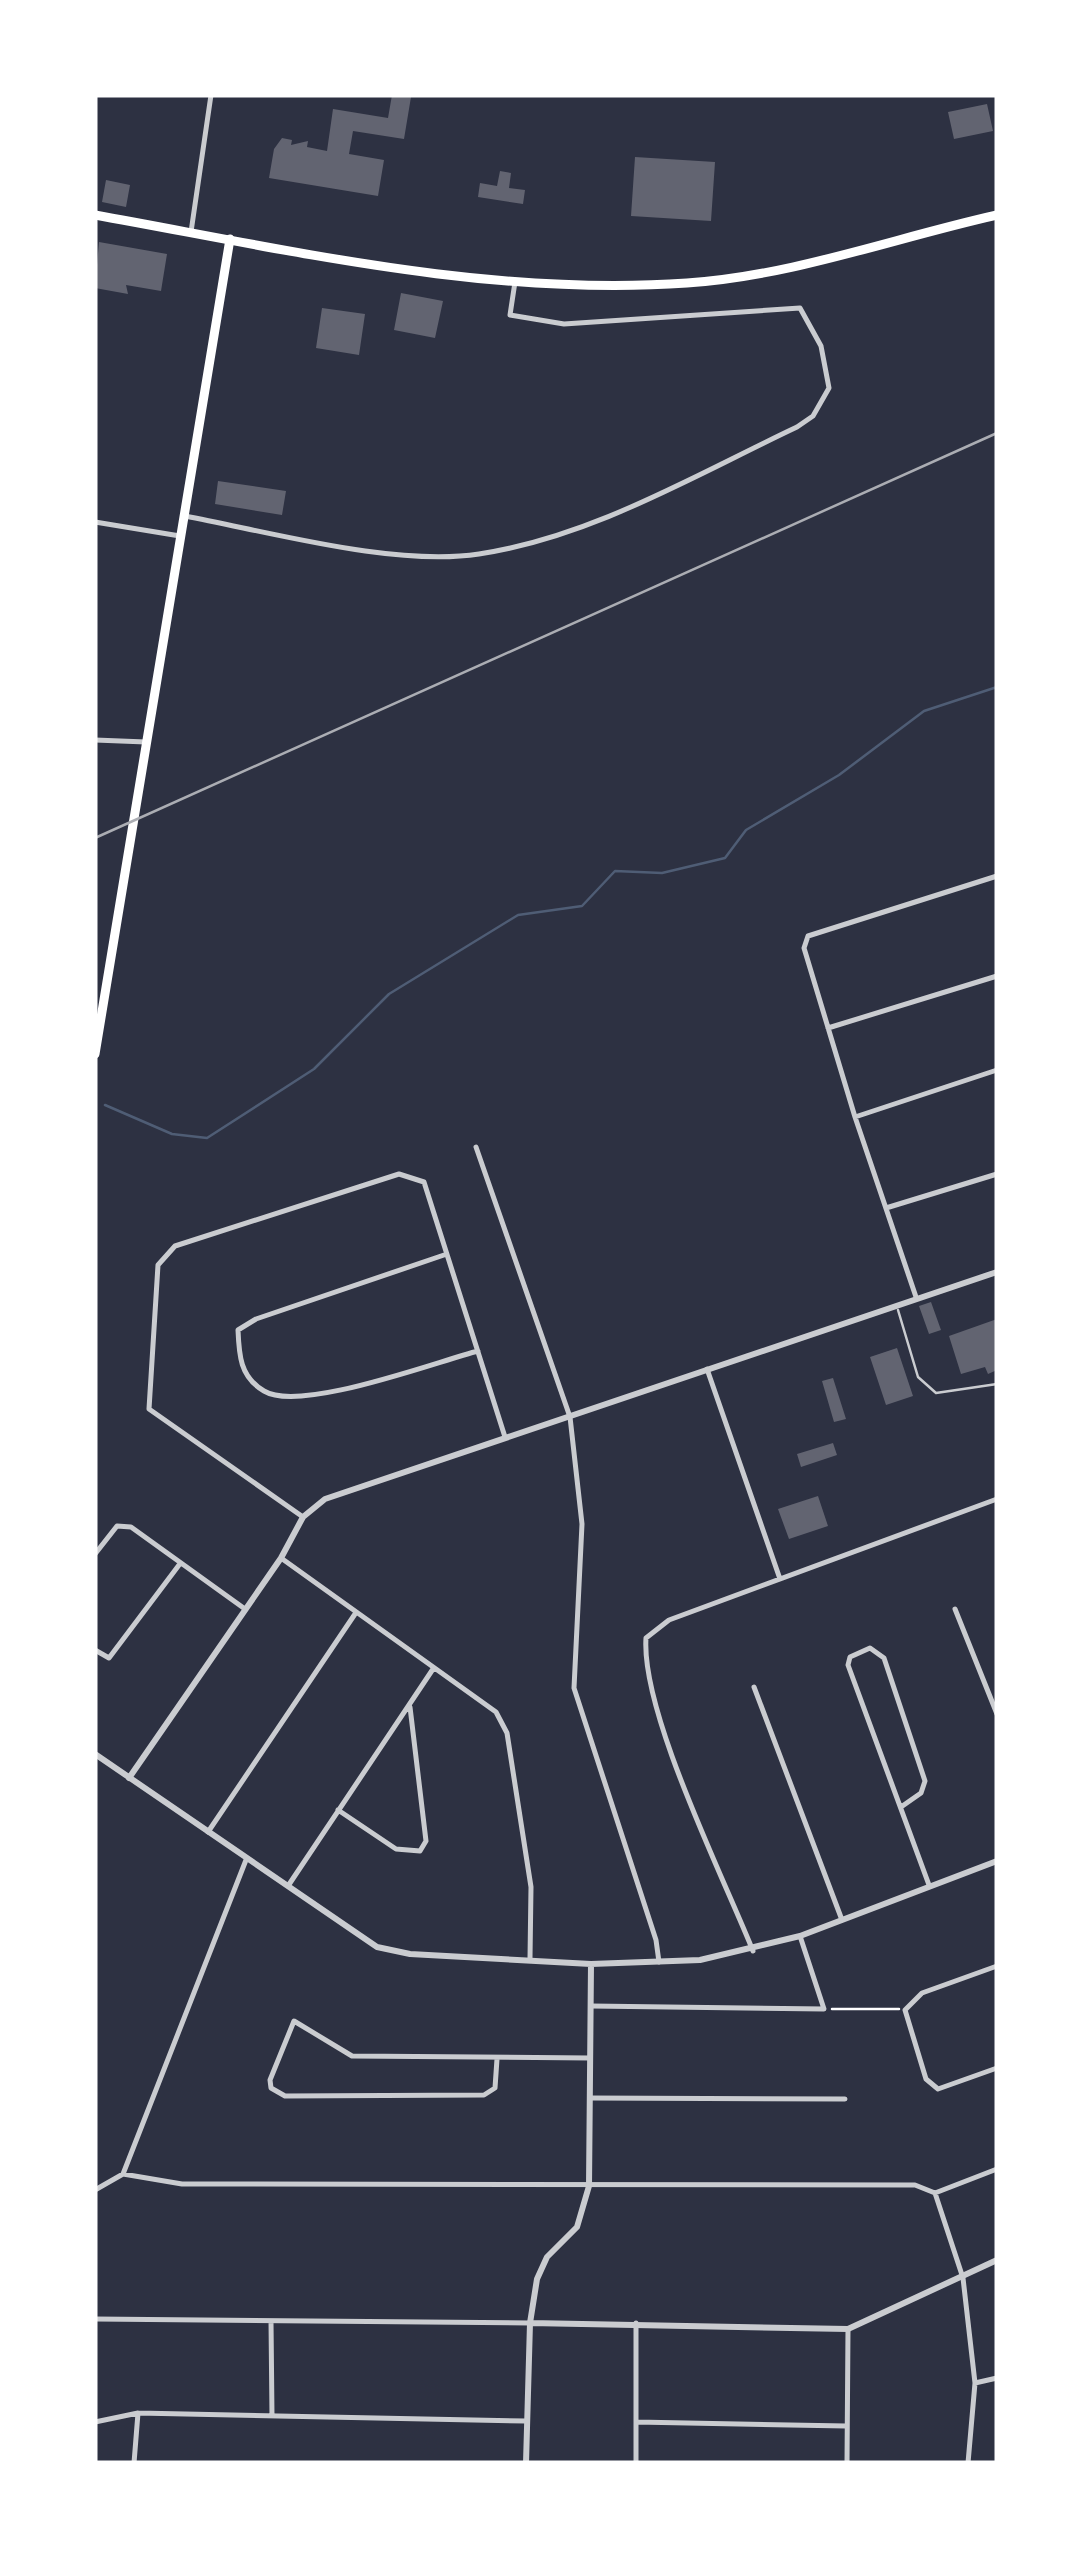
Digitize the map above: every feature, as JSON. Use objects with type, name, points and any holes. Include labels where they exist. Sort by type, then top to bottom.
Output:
[{"type":"main road","points":[[95,215],[383,267],[515,282],[688,283],[779,269],[997,215]]},
{"type":"main road","points":[[95,1054],[230,240]]},
{"type":"street","points":[[192,232],[211,95]]},
{"type":"street","points":[[185,516],[374,552],[476,554],[574,532],[797,428],[813,416],[829,388],[821,346],[800,308],[564,324],[510,315],[515,282]]},
{"type":"street","points":[[95,522],[180,536]]},
{"type":"street","points":[[95,740],[146,742]]},
{"type":"street","points":[[916,1297],[855,1118],[804,948],[808,936],[997,876]]},
{"type":"street","points":[[828,1028],[997,976]]},
{"type":"street","points":[[855,1118],[997,1070]]},
{"type":"street","points":[[476,1147],[570,1417],[582,1524],[574,1688],[656,1940],[659,1962]]},
{"type":"street","points":[[304,1517],[148,1409],[158,1265],[175,1246],[399,1174],[424,1182],[444,1255],[505,1437]]},
{"type":"street","points":[[886,1208],[997,1174]]},
{"type":"street","points":[[444,1255],[256,1319],[238,1330],[240,1366],[263,1391],[282,1398],[312,1396],[478,1351]]},
{"type":"street","points":[[129,1778],[246,1610],[304,1517],[325,1499],[997,1272]]},
{"type":"street","points":[[708,1369],[780,1578]]},
{"type":"street","points":[[753,1951],[676,1760],[644,1666],[646,1638],[668,1620],[997,1499]]},
{"type":"street","points":[[95,1554],[122,1524],[246,1610]]},
{"type":"street","points":[[280,1558],[496,1712],[507,1733],[531,1887],[530,1958]]},
{"type":"street","points":[[95,1650],[109,1658],[180,1564]]},
{"type":"street","points":[[954,1609],[997,1714]]},
{"type":"street","points":[[208,1832],[354,1614]]},
{"type":"street","points":[[901,1807],[922,1794],[924,1781],[884,1658],[870,1648],[850,1657],[848,1665],[929,1884]]},
{"type":"street","points":[[286,1888],[433,1669]]},
{"type":"street","points":[[754,1687],[842,1920]]},
{"type":"street","points":[[338,1810],[396,1849],[420,1851],[426,1842],[410,1704]]},
{"type":"street","points":[[95,1754],[377,1947],[410,1954],[591,1964],[659,1962],[753,1951],[997,1861]]},
{"type":"street","points":[[95,2190],[123,2174],[246,1860]]},
{"type":"street","points":[[590,2006],[824,2009],[800,1936]]},
{"type":"street","points":[[526,2463],[530,2322],[536,2278],[547,2257],[577,2227],[589,2186],[591,1964]]},
{"type":"street","points":[[997,1966],[922,1993],[905,2010],[926,2078],[938,2089],[997,2068]]},
{"type":"street","points":[[497,2058],[495,2088],[484,2095],[285,2096],[271,2088],[270,2080],[294,2021],[352,2056],[590,2058]]},
{"type":"street","points":[[590,2098],[845,2099]]},
{"type":"street","points":[[123,2174],[182,2184],[915,2185],[934,2193],[997,2169]]},
{"type":"street","points":[[934,2193],[963,2278],[975,2383],[968,2463]]},
{"type":"street","points":[[95,2320],[530,2322],[848,2329],[997,2260]]},
{"type":"street","points":[[271,2320],[272,2416]]},
{"type":"street","points":[[636,2324],[636,2463]]},
{"type":"street","points":[[847,2463],[848,2329]]},
{"type":"street","points":[[975,2383],[997,2378]]},
{"type":"street","points":[[95,2422],[138,2414],[526,2422]]},
{"type":"street","points":[[134,2463],[138,2414]]},
{"type":"street","points":[[636,2422],[846,2426]]},
{"type":"lane","points":[[896,1304],[918,1377],[936,1394],[997,1384]]},
{"type":"path","points":[[824,2009],[905,2010]]},
{"type":"building","points":[[392,95],[411,97],[404,139],[353,131],[349,154],[384,160],[378,196],[269,178],[274,149],[282,138],[292,140],[291,145],[308,141],[307,147],[327,151],[333,109],[388,118]]},
{"type":"building","points":[[987,104],[993,131],[954,139],[948,112]]},
{"type":"building","points":[[635,157],[715,162],[711,221],[631,216]]},
{"type":"building","points":[[500,171],[511,173],[509,188],[525,190],[523,204],[478,197],[480,183],[497,186]]},
{"type":"building","points":[[106,180],[130,185],[126,207],[102,202]]},
{"type":"building","points":[[99,242],[167,254],[161,291],[126,285],[128,294],[95,288]]},
{"type":"building","points":[[401,293],[443,301],[435,338],[394,330]]},
{"type":"building","points":[[322,308],[365,314],[359,355],[316,348]]},
{"type":"building","points":[[218,481],[286,491],[282,515],[215,504]]},
{"type":"building","points":[[931,1302],[941,1330],[929,1334],[919,1306]]},
{"type":"building","points":[[997,1319],[997,1370],[988,1374],[985,1367],[961,1374],[949,1336]]},
{"type":"building","points":[[897,1348],[913,1396],[886,1405],[870,1357]]},
{"type":"building","points":[[833,1378],[846,1419],[834,1422],[822,1381]]},
{"type":"building","points":[[833,1443],[837,1455],[801,1467],[797,1454]]},
{"type":"building","points":[[818,1496],[828,1526],[789,1539],[778,1509]]},
{"type":"waterway","points":[[105,1105],[172,1134],[207,1138],[314,1069],[389,994],[518,915],[582,906],[615,871],[662,873],[725,858],[746,830],[839,775],[924,711],[997,687]]},
{"type":"railway","points":[[95,838],[997,433]]}]
